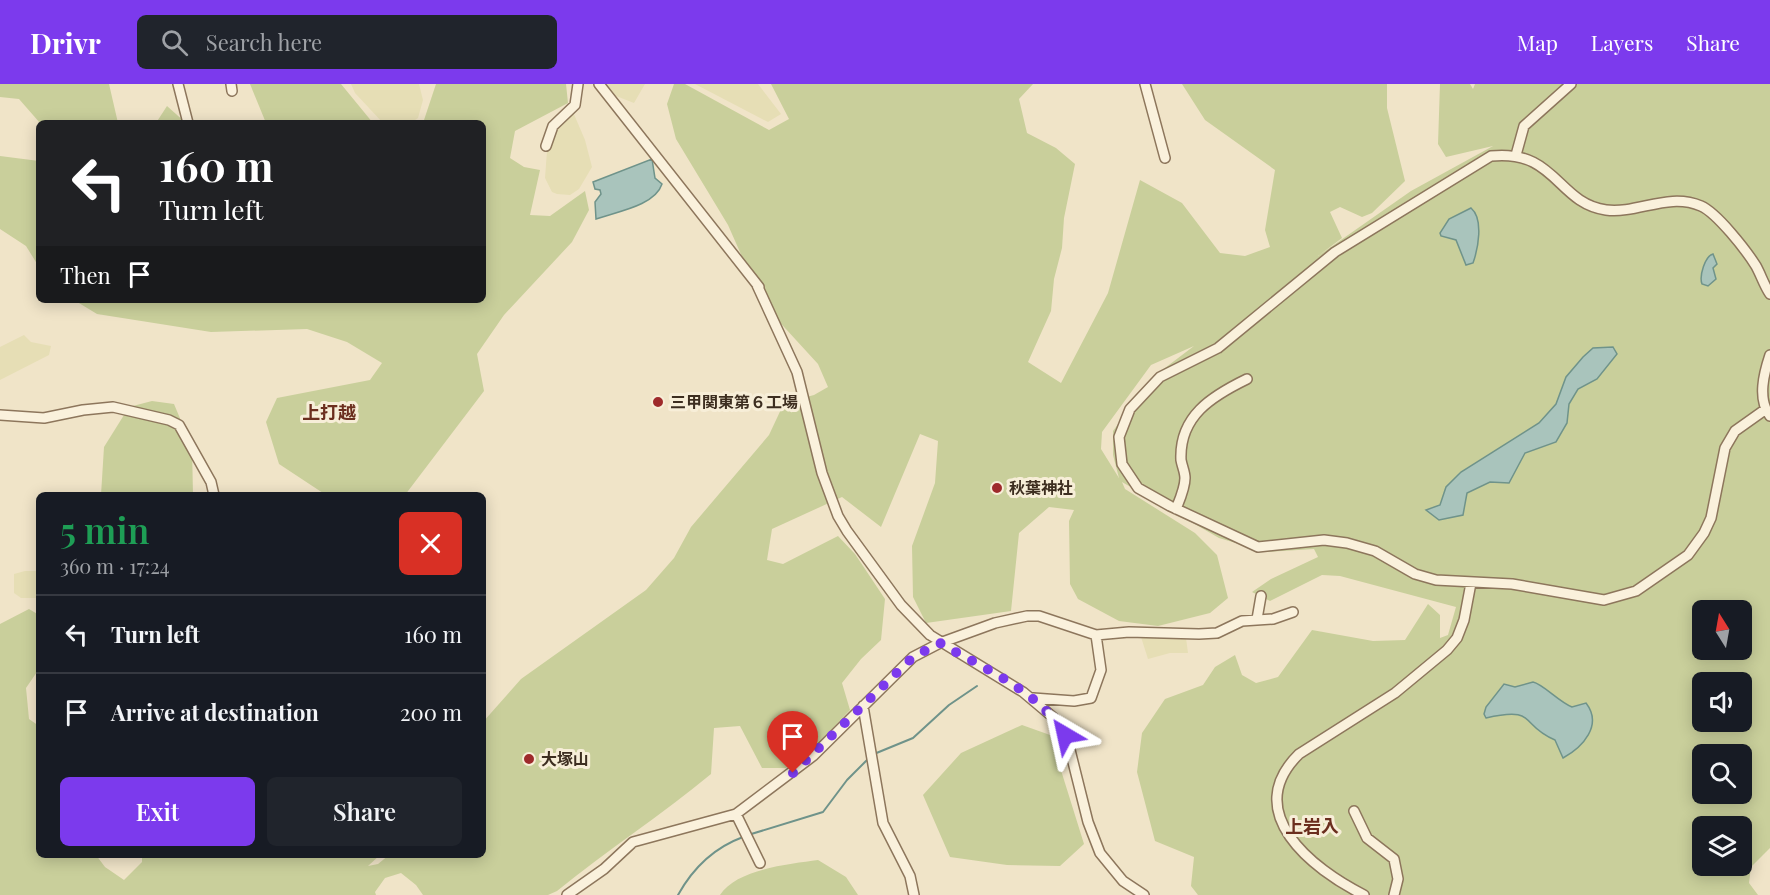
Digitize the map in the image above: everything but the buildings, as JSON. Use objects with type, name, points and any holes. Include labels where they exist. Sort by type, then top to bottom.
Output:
[{"type":"street","points":[[178,84],[187,120]]},
{"type":"street","points":[[546,146],[553,126],[575,105],[578,84]]},
{"type":"street","points":[[599,84],[730,247],[772,306],[799,362],[808,392],[825,478],[834,507],[847,531],[901,605],[940,643],[1033,698],[1054,718],[1065,735],[1088,822],[1100,853],[1123,881],[1144,895]]},
{"type":"street","points":[[1145,84],[1165,158]]},
{"type":"street","points":[[1516,155],[1524,126],[1571,84]]},
{"type":"street","points":[[1770,294],[1756,266],[1716,217],[1702,206],[1675,200],[1624,210],[1606,210],[1591,205],[1574,194],[1543,166],[1516,155],[1491,156],[1335,252],[1218,348],[1170,370],[1130,409],[1119,437],[1122,464],[1138,488],[1176,509],[1258,547],[1324,540],[1347,543],[1375,551],[1415,574],[1436,580],[1512,584],[1604,600],[1627,595],[1656,579],[1688,555],[1704,533],[1717,499],[1725,448],[1735,431],[1768,412],[1764,373],[1770,355]]},
{"type":"street","points":[[1176,509],[1184,486],[1181,460],[1189,422],[1209,399],[1247,379]]},
{"type":"street","points":[[0,415],[44,418],[83,410],[114,407],[169,420],[179,425],[211,482],[213,492]]},
{"type":"street","points":[[1364,895],[1320,869],[1291,837],[1278,813],[1279,781],[1299,754],[1395,693],[1448,650],[1457,638],[1464,620],[1471,583]]},
{"type":"street","points":[[1257,619],[1262,596]]},
{"type":"street","points":[[567,895],[604,869],[633,842],[736,814],[813,756],[913,657],[940,643],[995,623],[1039,616],[1096,635],[1129,632],[1217,633],[1242,621],[1273,619],[1293,612]]},
{"type":"street","points":[[1033,698],[1074,701],[1091,698],[1101,670],[1096,635]]},
{"type":"street","points":[[863,706],[883,824],[910,876],[914,895]]},
{"type":"street","points":[[1354,811],[1367,838],[1394,859],[1398,879],[1394,895]]},
{"type":"street","points":[[736,814],[760,863]]},
{"type":"shaded area","points":[[351,84],[419,84],[423,100],[418,118],[415,120],[380,120],[355,93]]},
{"type":"shaded area","points":[[606,84],[645,84],[634,103],[616,96]]},
{"type":"shaded area","points":[[695,84],[758,84],[781,114],[768,122]]},
{"type":"shaded area","points":[[573,112],[585,140],[592,167],[579,189],[570,195],[557,194],[552,192],[545,178],[547,151],[553,132]]},
{"type":"shaded area","points":[[24,335],[31,342],[51,346],[49,355],[0,380],[0,347]]},
{"type":"shaded area","points":[[36,571],[36,598],[21,598],[14,593],[14,574]]},
{"type":"shaded area","points":[[1141,637],[1186,638],[1188,653],[1170,653],[1148,659]]},
{"type":"green space","points":[[0,84],[109,84],[117,120],[37,120],[19,99],[0,97]]},
{"type":"green space","points":[[250,84],[341,84],[371,120],[265,120]]},
{"type":"green space","points":[[436,84],[566,84],[568,103],[515,131],[510,158],[524,167],[540,170],[530,215],[550,216],[585,191],[589,210],[572,242],[504,315],[477,354],[484,391],[407,492],[321,492],[279,464],[266,422],[277,398],[370,380],[382,363],[347,342],[307,329],[211,332],[97,314],[79,303],[486,303],[486,120],[424,120]]},
{"type":"green space","points":[[674,84],[685,84],[769,130],[789,119],[771,84],[1033,84],[1019,99],[1027,133],[1056,148],[1075,164],[1064,218],[1062,248],[1054,279],[1051,311],[1028,362],[1061,383],[1108,293],[1140,180],[1182,203],[1220,253],[1245,256],[1270,247],[1265,230],[1275,170],[1205,120],[1182,84],[1387,84],[1387,108],[1405,181],[1372,213],[1362,217],[1340,207],[1330,212],[1342,238],[1318,256],[1411,191],[1493,146],[1446,157],[1438,144],[1440,84],[1470,84],[1473,89],[1475,84],[1770,84],[1770,848],[1752,866],[1752,816],[1692,816],[1692,876],[1750,876],[1749,883],[1758,895],[1198,895],[1191,886],[1194,857],[1155,841],[1137,772],[1142,733],[1165,699],[1203,685],[1215,667],[1235,655],[1242,675],[1256,683],[1278,677],[1312,630],[1373,641],[1405,640],[1428,604],[1440,615],[1440,638],[1448,635],[1456,607],[1340,576],[1322,575],[1270,601],[1252,592],[1271,579],[1318,557],[1314,549],[1266,552],[1219,538],[1122,482],[1125,489],[1195,533],[1217,555],[1228,598],[1210,613],[1158,626],[1119,621],[1078,599],[1070,584],[1069,521],[1074,510],[1049,507],[1019,533],[1011,611],[926,623],[913,597],[912,546],[935,483],[938,441],[920,434],[881,527],[842,497],[772,529],[767,560],[783,564],[838,536],[855,554],[885,599],[881,640],[861,659],[842,683],[850,710],[813,749],[786,768],[762,768],[740,726],[714,728],[711,774],[557,891],[548,895],[423,895],[416,885],[401,873],[385,878],[375,892],[376,895],[0,895],[0,624],[29,609],[36,613],[36,673],[26,688],[29,719],[36,724],[36,858],[98,858],[105,867],[124,880],[142,862],[142,858],[377,858],[368,866],[378,864],[385,858],[486,858],[486,719],[521,679],[646,590],[674,558],[691,527],[769,435],[784,403],[814,395],[828,387],[818,364],[763,304],[728,225],[676,139],[667,104]],"holes":[[[1194,346],[1153,377],[1113,431],[1113,455],[1119,478],[1101,449],[1102,432],[1151,365]]]},
{"type":"green space","points":[[167,106],[183,120],[158,120]]},
{"type":"green space","points":[[0,156],[36,161],[36,262],[26,246],[0,229]]},
{"type":"green space","points":[[152,401],[174,404],[192,447],[193,492],[101,492],[104,447],[129,407]]},
{"type":"green space","points":[[1022,725],[1050,735],[1084,844],[1060,866],[1007,865],[950,857],[923,795],[961,753]]},
{"type":"green space","points":[[818,860],[846,877],[858,895],[720,895],[738,879],[764,869]]},
{"type":"water","points":[[652,159],[655,178],[662,184],[658,192],[643,203],[596,219],[595,202],[601,194],[600,190],[595,189],[593,182]]},
{"type":"water","points":[[1471,208],[1478,219],[1479,234],[1473,263],[1466,265],[1456,240],[1441,236],[1440,233],[1449,219]]},
{"type":"water","points":[[1713,254],[1717,264],[1713,268],[1716,279],[1708,286],[1702,284],[1702,272],[1707,258]]},
{"type":"water","points":[[1613,347],[1617,354],[1597,379],[1578,389],[1569,404],[1567,423],[1556,442],[1525,453],[1509,483],[1490,482],[1467,493],[1463,515],[1439,520],[1426,510],[1440,505],[1446,487],[1461,472],[1539,423],[1556,404],[1566,377],[1593,348]]},
{"type":"water","points":[[1533,682],[1572,707],[1586,703],[1591,711],[1591,727],[1584,742],[1563,758],[1555,740],[1536,729],[1521,716],[1514,714],[1486,718],[1484,714],[1486,707],[1504,684],[1515,687]]},
{"type":"waterway","points":[[874,754],[913,738],[949,705],[977,686]]},
{"type":"waterway","points":[[748,835],[823,812],[847,780],[869,758]]},
{"type":"waterway","points":[[678,895],[690,876],[705,860],[722,847],[743,837]]},
{"type":"place","name":"三甲関東第６工場","points":[[658,402]]},
{"type":"place","name":"秋葉神社","points":[[997,488]]},
{"type":"place","name":"大塚山","points":[[529,759]]},
{"type":"district","name":"上打越","points":[[329,413]]},
{"type":"district","name":"上岩入","points":[[1312,827]]},
{"type":"route","points":[[793,773],[913,657],[940,643],[1033,698],[1054,718],[1065,735]]}]
